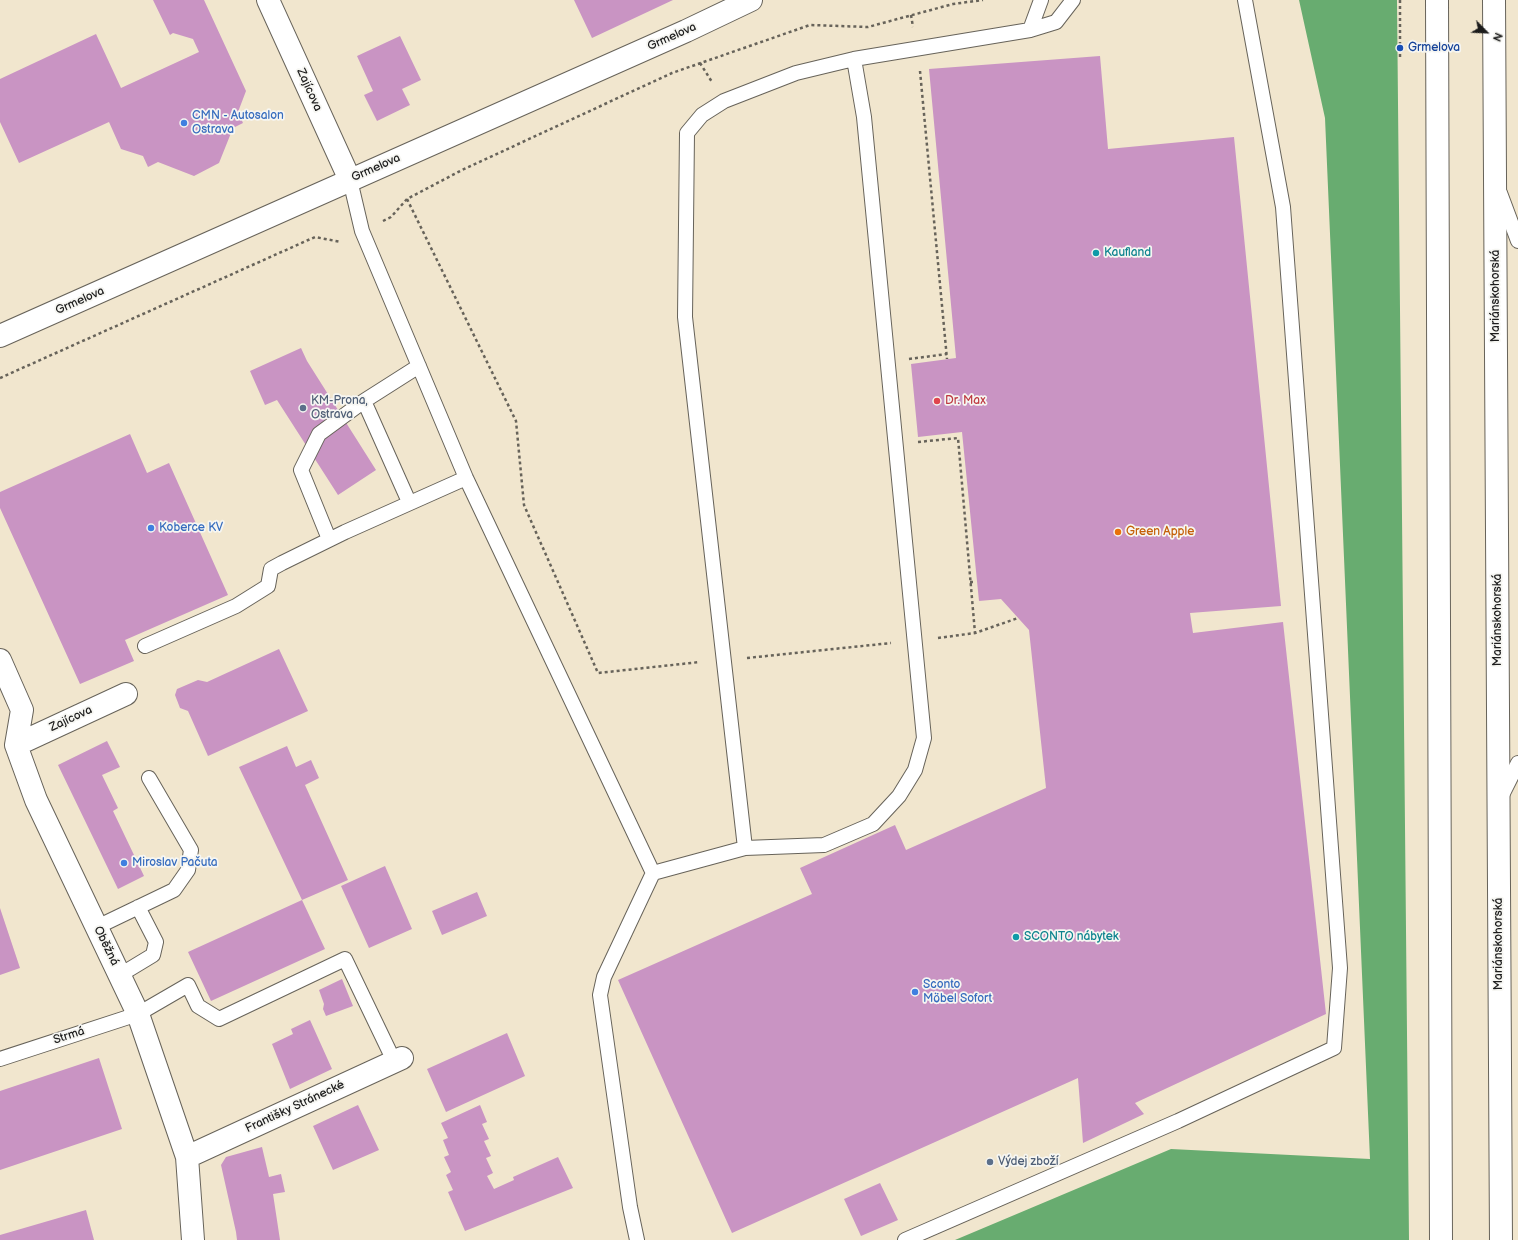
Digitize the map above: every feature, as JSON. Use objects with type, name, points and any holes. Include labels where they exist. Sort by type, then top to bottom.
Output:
[{"type":"main road","name":"Zajícova","points":[[268,0],[350,180]]},
{"type":"main road","name":"Grmelova","points":[[0,336],[686,31],[751,0]]},
{"type":"main road","points":[[1436,0],[1441,1240]]},
{"type":"main road","name":"Mariánskohorská","points":[[1494,0],[1501,1240]]},
{"type":"main road","name":"Oběžná","points":[[0,660],[22,710],[16,744],[36,800],[138,1014],[187,1157],[193,1240]]},
{"type":"main road","name":"Zajícova","points":[[16,744],[126,694]]},
{"type":"main road","name":"Františky Stránecké","points":[[187,1157],[398,1059]]},
{"type":"lane","points":[[1030,30],[1042,0]]},
{"type":"lane","points":[[745,848],[684,317],[687,133],[702,115],[724,101],[796,73],[854,59],[1030,30],[1056,22],[1073,0]]},
{"type":"lane","points":[[905,1240],[1178,1121],[1334,1048],[1340,968],[1283,207],[1242,2]]},
{"type":"lane","points":[[637,1240],[630,1207],[600,995],[604,976],[653,873],[745,848],[824,845],[873,824],[899,796],[916,770],[924,738],[864,117],[854,59]]},
{"type":"lane","points":[[350,180],[362,231],[466,478],[653,873]]},
{"type":"lane","points":[[1495,180],[1518,241]]},
{"type":"lane","points":[[329,539],[301,470],[319,434],[364,401],[419,366]]},
{"type":"lane","points":[[364,401],[409,502]]},
{"type":"lane","points":[[145,646],[236,606],[268,586],[271,569],[329,539],[409,502],[466,478]]},
{"type":"lane","points":[[1499,801],[1518,763]]},
{"type":"lane","points":[[97,927],[174,890],[188,870],[191,850],[149,778]]},
{"type":"lane","points":[[120,975],[153,955],[156,942],[138,907]]},
{"type":"lane","name":"Strmá","points":[[0,1059],[138,1014],[188,985],[198,1006],[219,1019],[345,959],[398,1059]]},
{"type":"path","points":[[0,378],[315,237],[341,242],[391,217],[407,199],[462,170],[672,73],[810,26],[868,27],[953,4],[983,0]]},
{"type":"path","points":[[1400,0],[1400,59]]},
{"type":"path","points":[[911,15],[918,49],[947,359]]},
{"type":"path","points":[[407,199],[516,421],[524,505],[598,673],[975,633],[1018,618]]},
{"type":"path","points":[[907,359],[946,354]]},
{"type":"path","points":[[916,442],[958,438],[975,633]]},
{"type":"path","points":[[970,582],[976,582]]},
{"type":"green space","points":[[1299,0],[1397,0],[1409,1240],[955,1240],[1171,1149],[1370,1159],[1325,118]]},
{"type":"building","points":[[153,0],[204,0],[246,91],[238,112],[243,123],[233,128],[219,163],[194,176],[158,162],[148,167],[143,156],[121,149],[109,122],[19,163],[0,122],[0,79],[96,34],[121,88],[199,52],[193,39],[173,33],[170,35]]},
{"type":"building","points":[[574,0],[673,0],[592,38]]},
{"type":"building","points":[[400,36],[421,80],[402,89],[410,105],[377,121],[364,95],[373,91],[357,56]]},
{"type":"building","points":[[1100,56],[1108,149],[1234,137],[1281,606],[1190,613],[1193,633],[1283,622],[1326,1014],[1135,1103],[1144,1114],[1083,1143],[1078,1078],[732,1233],[618,980],[812,894],[800,868],[895,825],[906,850],[1046,788],[1029,630],[1001,599],[979,601],[962,432],[918,437],[911,364],[956,358],[929,69]]},
{"type":"building","points":[[301,348],[307,361],[376,470],[338,495],[277,400],[265,405],[250,371]]},
{"type":"building","points":[[130,434],[147,473],[169,463],[228,595],[125,640],[134,661],[80,684],[0,508],[0,492]]},
{"type":"building","points":[[279,649],[308,711],[208,756],[188,711],[180,708],[175,695],[177,689],[198,680],[207,682]]},
{"type":"building","points":[[107,741],[120,767],[102,775],[118,808],[113,811],[144,876],[118,889],[58,765]]},
{"type":"building","points":[[287,746],[296,767],[311,760],[319,778],[305,785],[348,880],[302,900],[239,767]]},
{"type":"building","points":[[385,866],[412,929],[369,948],[341,886]]},
{"type":"building","points":[[477,892],[487,916],[442,935],[432,911]]},
{"type":"building","points":[[302,900],[325,949],[211,1001],[188,952]]},
{"type":"building","points":[[0,908],[20,968],[0,975]]},
{"type":"building","points":[[342,979],[353,1006],[326,1016],[319,990]]},
{"type":"building","points":[[310,1020],[332,1069],[290,1089],[272,1044],[293,1034],[291,1029]]},
{"type":"building","points":[[507,1033],[525,1076],[446,1112],[427,1069]]},
{"type":"building","points":[[99,1058],[122,1129],[0,1170],[0,1091]]},
{"type":"building","points":[[358,1105],[379,1150],[333,1170],[313,1126]]},
{"type":"building","points":[[480,1105],[487,1122],[482,1124],[489,1139],[484,1141],[491,1156],[486,1158],[493,1173],[487,1176],[494,1189],[514,1180],[513,1177],[558,1157],[573,1188],[465,1231],[448,1192],[453,1190],[446,1175],[451,1172],[444,1157],[449,1155],[443,1140],[448,1138],[441,1123]]},
{"type":"building","points":[[262,1147],[269,1177],[281,1174],[285,1192],[273,1194],[280,1240],[237,1240],[221,1165],[226,1157]]},
{"type":"building","points":[[880,1183],[898,1220],[861,1236],[844,1199]]},
{"type":"building","points":[[86,1210],[94,1240],[0,1240],[0,1235]]},
{"type":"place","name":"Grmelova","points":[[1400,48]]},
{"type":"place","name":"CMN - Autosalon Ostrava","points":[[184,123]]},
{"type":"place","name":"Kaufland","points":[[1096,253]]},
{"type":"place","name":"Dr. Max","points":[[937,401]]},
{"type":"place","name":"KM-Prona, Ostrava","points":[[303,408]]},
{"type":"place","name":"Koberce KV","points":[[151,528]]},
{"type":"place","name":"Green Apple","points":[[1118,532]]},
{"type":"place","name":"Miroslav Pačuta","points":[[124,863]]},
{"type":"place","name":"SCONTO nábytek","points":[[1016,937]]},
{"type":"place","name":"Sconto Möbel Sofort","points":[[915,992]]},
{"type":"place","name":"Výdej zboží","points":[[990,1162]]}]
